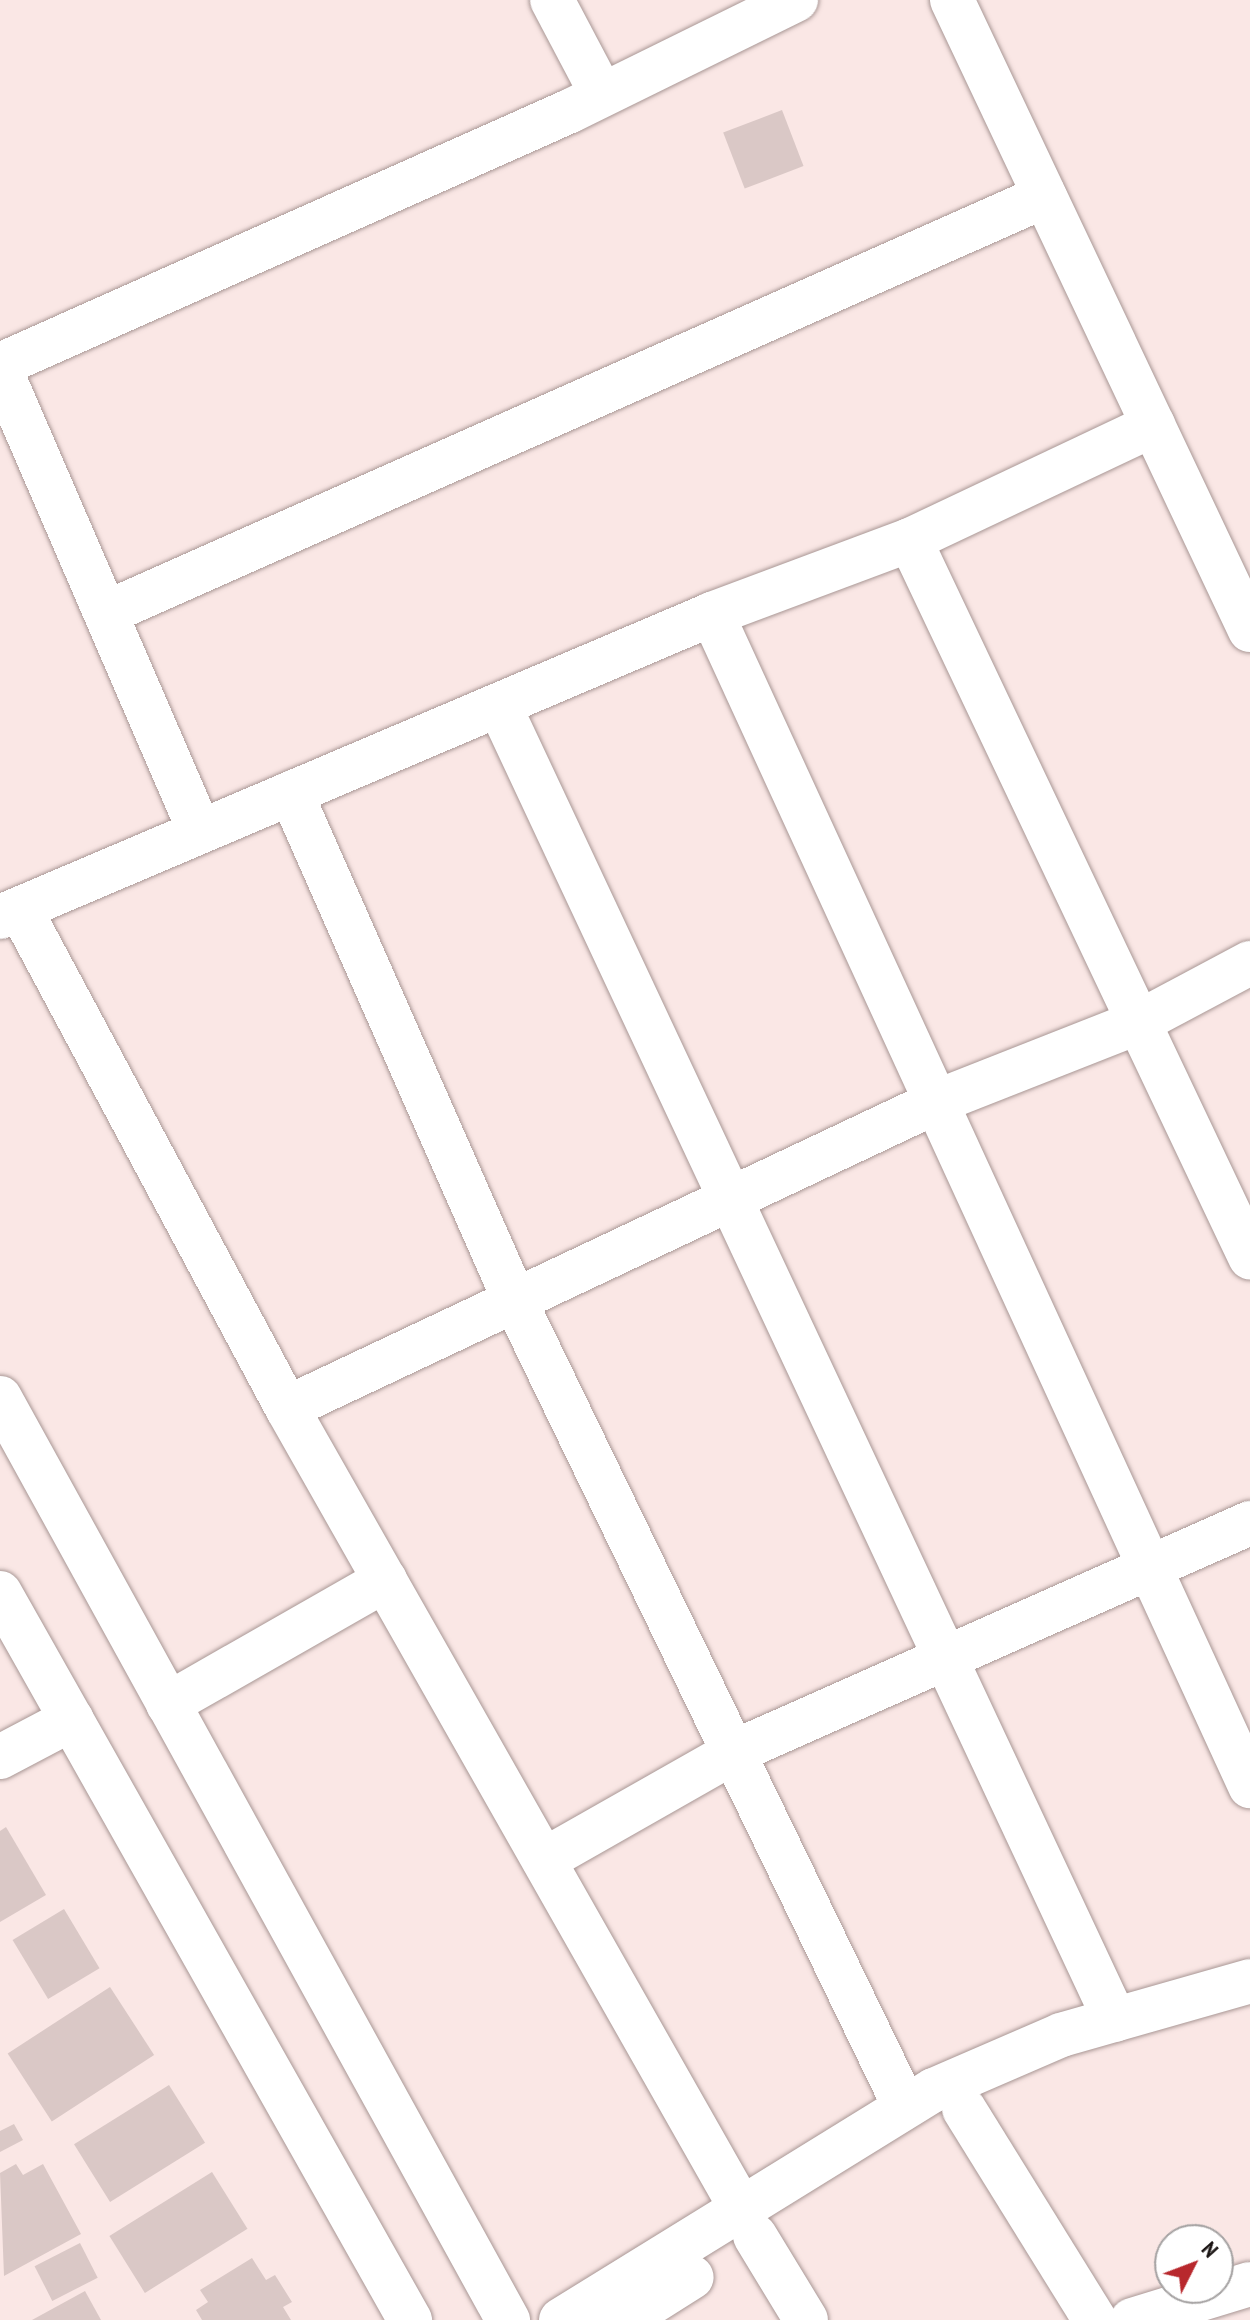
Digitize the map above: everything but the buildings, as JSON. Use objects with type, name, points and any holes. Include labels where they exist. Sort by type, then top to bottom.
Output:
[{"type":"street","points":[[552,0],[602,95]]},
{"type":"street","points":[[200,832],[0,367],[602,95],[796,0]]},
{"type":"street","points":[[952,0],[1250,630]]},
{"type":"street","points":[[106,613],[1045,196]]},
{"type":"street","points":[[806,2320],[287,1408],[10,913],[712,614],[910,540],[1153,425]]},
{"type":"street","points":[[910,540],[1250,1257]]},
{"type":"street","points":[[712,614],[1250,1786]]},
{"type":"street","points":[[499,705],[1115,2020]]},
{"type":"street","points":[[291,793],[515,1301],[905,2107]]},
{"type":"street","points":[[287,1408],[936,1102],[1139,1022],[1250,963]]},
{"type":"street","points":[[0,1398],[508,2320]]},
{"type":"street","points":[[544,1860],[734,1752],[947,1661],[1149,1566],[1250,1523]]},
{"type":"street","points":[[168,1704],[385,1580]]},
{"type":"street","points":[[0,1593],[410,2320]]},
{"type":"street","points":[[0,1757],[72,1719]]},
{"type":"street","points":[[624,2320],[905,2107],[1061,2035],[1250,1981]]},
{"type":"street","points":[[561,2320],[749,2223],[935,2121],[1064,2066],[1250,2011]]},
{"type":"street","points":[[964,2109],[1095,2320]]},
{"type":"street","points":[[1132,2320],[1250,2284]]}]
